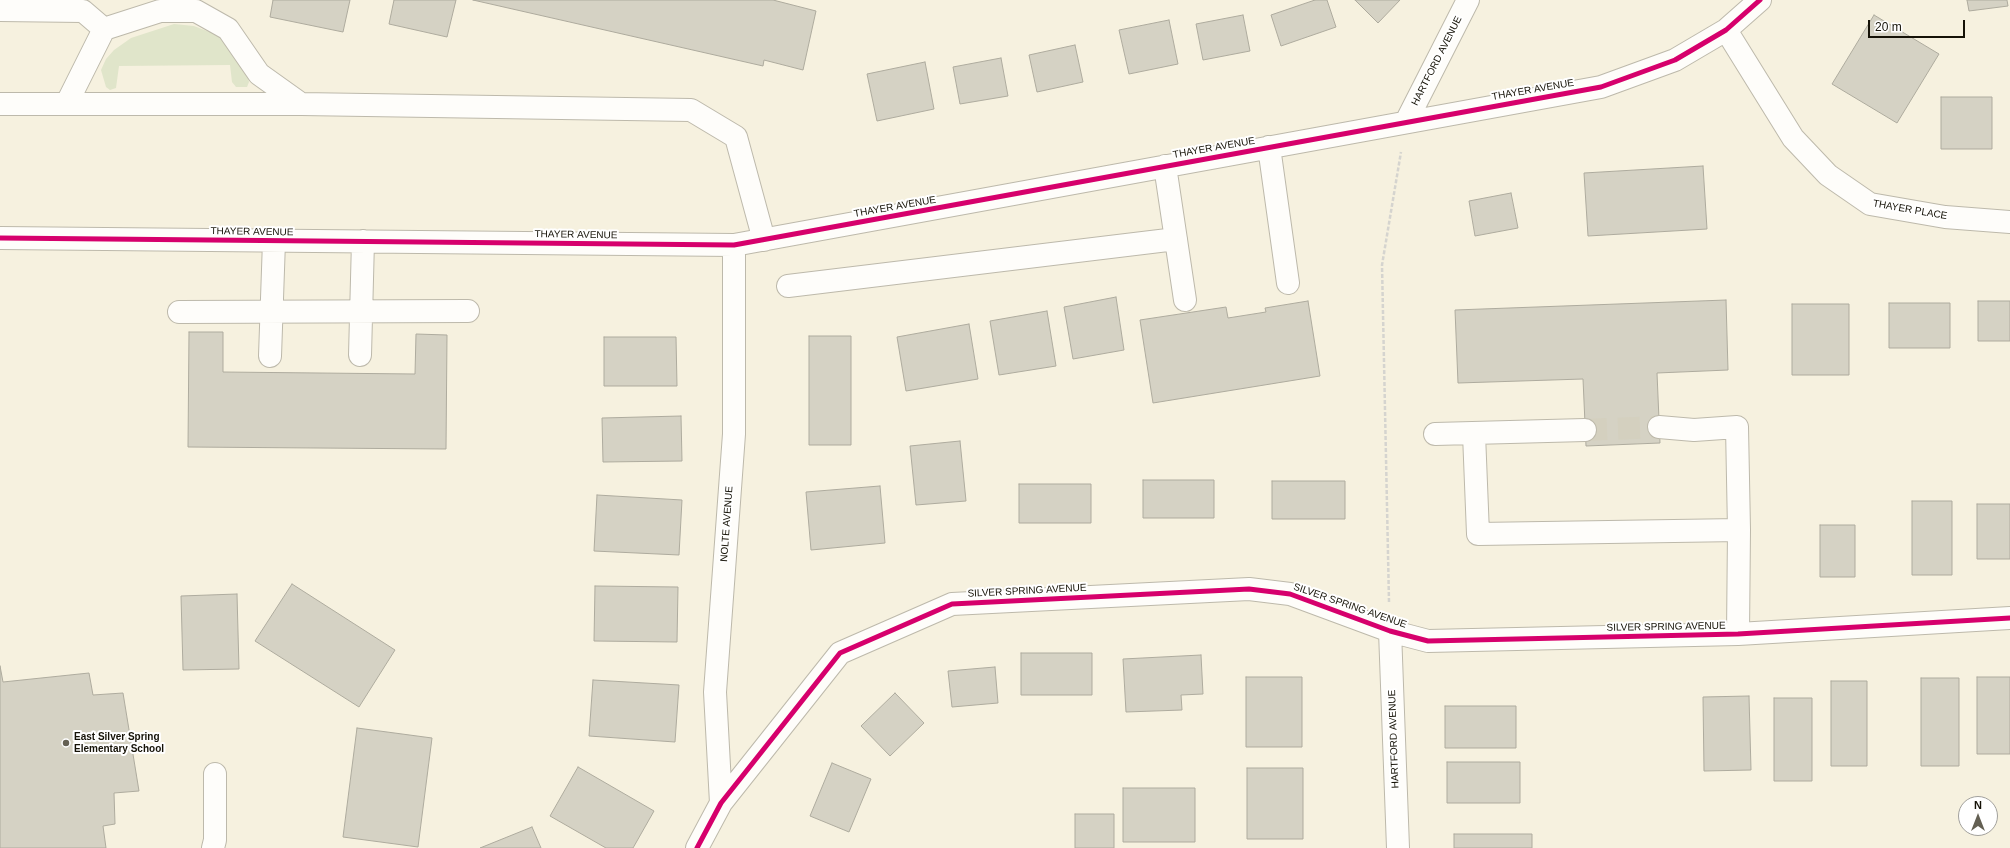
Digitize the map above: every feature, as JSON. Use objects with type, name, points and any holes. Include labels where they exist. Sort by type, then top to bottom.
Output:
[{"type":"street","name":"HARTFORD AVENUE","points":[[1406,122],[1468,0]]},
{"type":"street","name":"THAYER AVENUE","points":[[0,238],[734,245],[1601,87],[1675,60],[1726,30],[1760,0]]},
{"type":"street","points":[[0,10],[82,11],[104,29]]},
{"type":"street","points":[[67,103],[104,29],[160,12],[196,12],[228,29],[259,74],[302,104]]},
{"type":"street","name":"THAYER PLACE","points":[[1726,30],[1793,138],[1828,175],[1870,204],[1945,217],[2010,222]]},
{"type":"street","points":[[0,104],[302,104],[691,110],[736,137],[764,240]]},
{"type":"street","points":[[1270,147],[1288,283]]},
{"type":"street","points":[[1165,166],[1185,300]]},
{"type":"street","points":[[788,286],[1176,239]]},
{"type":"street","points":[[270,356],[274,241]]},
{"type":"street","points":[[360,355],[363,242]]},
{"type":"street","name":"NOLTE AVENUE","points":[[721,803],[715,692],[734,434],[734,245]]},
{"type":"street","points":[[179,312],[468,311]]},
{"type":"street","points":[[1659,428],[1694,430],[1737,427],[1739,530],[1738,634]]},
{"type":"street","points":[[1435,434],[1585,430]]},
{"type":"street","points":[[1474,434],[1478,534],[1739,530]]},
{"type":"street","name":"SILVER SPRING AVENUE","points":[[697,848],[721,803],[840,653],[952,604],[1249,589],[1290,594],[1390,631],[1428,641],[1738,634],[2010,618]]},
{"type":"street","name":"HARTFORD AVENUE","points":[[1390,631],[1398,848]]},
{"type":"street","points":[[213,848],[216,840],[216,774]]},
{"type":"path","points":[[1390,631],[1382,265],[1406,122]]},
{"type":"green space","points":[[174,24],[194,26],[220,36],[247,74],[249,82],[247,87],[236,87],[232,82],[230,65],[119,66],[116,88],[110,90],[106,87],[101,70],[106,59],[114,50],[131,38]]},
{"type":"building","points":[[273,0],[350,0],[343,32],[270,17]]},
{"type":"building","points":[[394,0],[456,0],[447,37],[389,24]]},
{"type":"building","points":[[473,0],[773,0],[816,11],[803,70],[764,60],[763,66]]},
{"type":"building","points":[[1315,0],[1327,0],[1336,27],[1281,46],[1271,15]]},
{"type":"building","points":[[1355,0],[1400,0],[1378,23]]},
{"type":"building","points":[[1967,0],[2007,0],[2008,6],[1969,11]]},
{"type":"building","points":[[1243,15],[1250,51],[1203,60],[1196,24]]},
{"type":"building","points":[[1874,15],[1939,54],[1897,123],[1832,84]]},
{"type":"building","points":[[1169,20],[1178,64],[1129,74],[1119,30]]},
{"type":"building","points":[[1075,45],[1083,82],[1037,92],[1029,55]]},
{"type":"building","points":[[1001,58],[1008,96],[960,104],[953,67]]},
{"type":"building","points":[[925,62],[934,109],[877,121],[867,74]]},
{"type":"building","points":[[1941,97],[1992,97],[1992,149],[1941,149]]},
{"type":"building","points":[[1703,166],[1707,229],[1588,236],[1584,173]]},
{"type":"building","points":[[1511,193],[1518,228],[1475,236],[1469,201]]},
{"type":"building","points":[[1116,297],[1124,350],[1073,359],[1064,307]]},
{"type":"building","points":[[1726,300],[1728,370],[1657,373],[1660,443],[1586,446],[1583,379],[1458,383],[1455,310]]},
{"type":"building","points":[[1308,301],[1320,376],[1153,403],[1140,320],[1226,307],[1228,318],[1266,312],[1265,308]]},
{"type":"building","points":[[1978,301],[2010,301],[2010,341],[1978,341]]},
{"type":"building","points":[[1889,303],[1950,303],[1950,348],[1889,348]]},
{"type":"building","points":[[1792,304],[1849,304],[1849,375],[1792,375]]},
{"type":"building","points":[[1047,311],[1056,366],[999,375],[990,321]]},
{"type":"building","points":[[969,324],[978,379],[906,391],[897,337]]},
{"type":"building","points":[[189,332],[223,332],[223,372],[415,374],[416,334],[447,335],[446,449],[188,447]]},
{"type":"building","points":[[809,336],[851,336],[851,445],[809,445]]},
{"type":"building","points":[[604,337],[676,337],[677,386],[604,386]]},
{"type":"building","points":[[681,416],[682,461],[603,462],[602,418]]},
{"type":"building","points":[[960,441],[966,501],[916,505],[910,446]]},
{"type":"building","points":[[1143,480],[1214,480],[1214,518],[1143,518]]},
{"type":"building","points":[[1272,481],[1345,481],[1345,519],[1272,519]]},
{"type":"building","points":[[1019,484],[1091,484],[1091,523],[1019,523]]},
{"type":"building","points":[[880,486],[885,543],[811,550],[806,492]]},
{"type":"building","points":[[597,495],[682,500],[679,555],[594,551]]},
{"type":"building","points":[[1912,501],[1952,501],[1952,575],[1912,575]]},
{"type":"building","points":[[1977,504],[2010,504],[2010,559],[1977,559]]},
{"type":"building","points":[[1820,525],[1855,525],[1855,577],[1820,577]]},
{"type":"building","points":[[292,584],[395,650],[359,707],[255,641]]},
{"type":"building","points":[[595,586],[678,587],[677,642],[594,641]]},
{"type":"building","points":[[237,594],[239,669],[183,670],[181,596]]},
{"type":"building","points":[[1021,653],[1092,653],[1092,695],[1021,695]]},
{"type":"building","points":[[1201,655],[1203,694],[1181,695],[1182,710],[1126,712],[1123,659]]},
{"type":"building","name":"East Silver Spring Elementary School","points":[[0,666],[3,682],[89,673],[93,695],[123,693],[139,791],[114,793],[115,824],[103,826],[106,848],[0,848]]},
{"type":"building","points":[[995,667],[998,703],[952,707],[948,671]]},
{"type":"building","points":[[1246,677],[1302,677],[1302,747],[1246,747]]},
{"type":"building","points":[[1977,677],[2010,677],[2010,754],[1977,754]]},
{"type":"building","points":[[1921,678],[1959,678],[1959,766],[1921,766]]},
{"type":"building","points":[[593,680],[679,685],[675,742],[589,736]]},
{"type":"building","points":[[1831,681],[1867,681],[1867,766],[1831,766]]},
{"type":"building","points":[[895,693],[924,723],[890,756],[861,726]]},
{"type":"building","points":[[1749,696],[1751,770],[1704,771],[1703,697]]},
{"type":"building","points":[[1774,698],[1812,698],[1812,781],[1774,781]]},
{"type":"building","points":[[1445,706],[1516,706],[1516,748],[1445,748]]},
{"type":"building","points":[[357,728],[432,738],[418,847],[343,837]]},
{"type":"building","points":[[1447,762],[1520,762],[1520,803],[1447,803]]},
{"type":"building","points":[[832,763],[871,779],[849,832],[810,816]]},
{"type":"building","points":[[578,767],[654,811],[633,848],[606,848],[550,816]]},
{"type":"building","points":[[1247,768],[1303,768],[1303,839],[1247,839]]},
{"type":"building","points":[[1123,788],[1195,788],[1195,842],[1123,842]]},
{"type":"building","points":[[1075,814],[1114,814],[1114,848],[1075,848]]},
{"type":"building","points":[[532,827],[541,848],[480,848]]},
{"type":"building","points":[[1454,834],[1532,834],[1532,848],[1454,848]]},
{"type":"tunnel","points":[[1585,430],[1659,427]]},
{"type":"cycle path","points":[[0,238],[734,245],[1601,87],[1675,60],[1726,30],[1760,0]]},
{"type":"cycle path","points":[[697,848],[721,803],[840,653],[952,604],[1249,589],[1290,594],[1390,631],[1428,641],[1738,634],[2010,618]]},
{"type":"place","name":"East Silver Spring Elementary School","points":[[66,743]]}]
